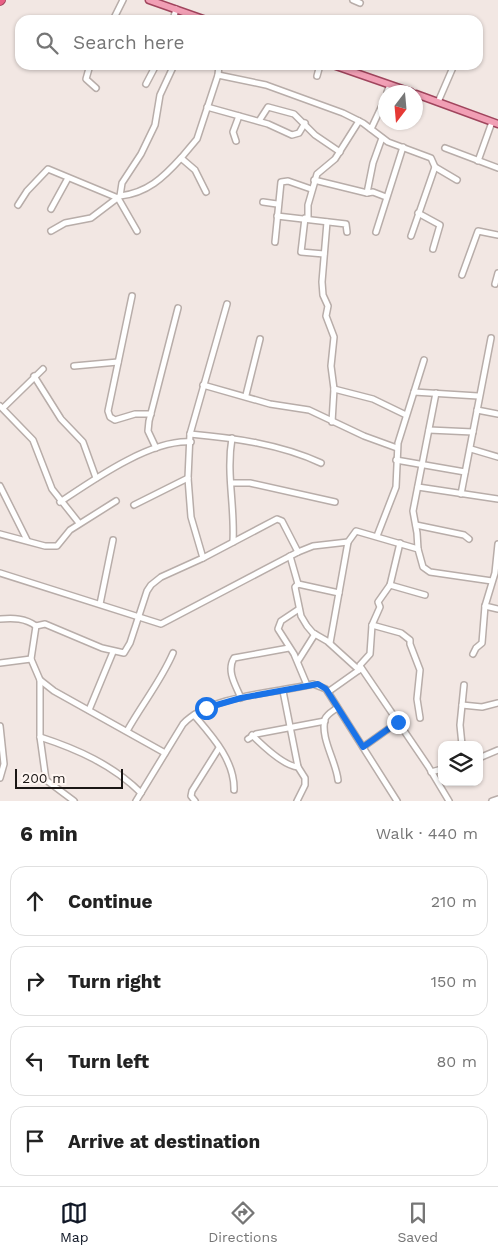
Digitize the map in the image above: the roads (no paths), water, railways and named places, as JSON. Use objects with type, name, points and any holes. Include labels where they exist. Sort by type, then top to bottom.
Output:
[{"type":"main road","points":[[149,0],[192,15]]},
{"type":"main road","points":[[164,0],[169,7]]},
{"type":"main road","points":[[347,70],[390,85]]},
{"type":"main road","points":[[423,97],[495,123]]},
{"type":"street","points":[[116,15],[123,0]]},
{"type":"street","points":[[352,0],[360,3]]},
{"type":"street","points":[[174,15],[176,9]]},
{"type":"street","points":[[89,70],[86,79],[96,88]]},
{"type":"street","points":[[146,84],[153,70]]},
{"type":"street","points":[[137,231],[119,197],[122,183],[142,154],[155,125],[160,95],[172,70]]},
{"type":"street","points":[[51,231],[65,223],[91,218],[119,197],[153,186],[197,139],[218,70]]},
{"type":"street","points":[[317,76],[319,70]]},
{"type":"street","points":[[438,102],[452,70]]},
{"type":"street","points":[[218,75],[266,85],[343,113],[359,121],[382,138],[432,158],[434,167],[412,236]]},
{"type":"street","points":[[259,121],[269,106],[294,114],[315,135],[340,152]]},
{"type":"street","points":[[207,107],[259,121],[295,135],[299,133],[305,123]]},
{"type":"street","points":[[371,129],[378,114]]},
{"type":"street","points":[[236,141],[233,132],[239,116]]},
{"type":"street","points":[[324,254],[301,252],[311,189],[317,174],[331,164],[359,121]]},
{"type":"street","points":[[478,161],[495,123]]},
{"type":"street","points":[[367,194],[373,163],[382,138]]},
{"type":"street","points":[[376,232],[403,147]]},
{"type":"street","points":[[445,148],[498,168]]},
{"type":"street","points":[[181,158],[195,170],[206,192]]},
{"type":"street","points":[[434,167],[458,180]]},
{"type":"street","points":[[18,204],[27,191],[48,169],[119,197]]},
{"type":"street","points":[[51,209],[68,178]]},
{"type":"street","points":[[275,242],[277,204],[282,180],[311,189]]},
{"type":"street","points":[[314,180],[367,194],[370,191],[386,197]]},
{"type":"street","points":[[262,202],[277,204]]},
{"type":"street","points":[[418,213],[440,225],[433,249]]},
{"type":"street","points":[[277,216],[346,224],[347,232]]},
{"type":"street","points":[[327,222],[322,293],[328,306],[326,316],[334,337],[331,366],[334,389],[332,422]]},
{"type":"street","points":[[462,275],[478,231],[498,235]]},
{"type":"street","points":[[495,284],[498,273]]},
{"type":"street","points":[[132,296],[108,411],[110,418],[122,419],[135,414],[151,414]]},
{"type":"street","points":[[203,558],[191,516],[188,478],[190,434],[228,304]]},
{"type":"street","points":[[156,448],[148,431],[178,308]]},
{"type":"street","points":[[461,494],[471,449],[478,396],[490,338]]},
{"type":"street","points":[[246,396],[260,339]]},
{"type":"street","points":[[377,536],[396,487],[397,448],[424,360]]},
{"type":"street","points":[[74,366],[118,362]]},
{"type":"street","points":[[43,369],[1,407],[33,440],[52,489],[60,502],[79,523]]},
{"type":"street","points":[[34,376],[61,419],[83,442],[96,478]]},
{"type":"street","points":[[203,385],[285,407],[309,410],[332,422],[397,448]]},
{"type":"street","points":[[334,389],[373,399],[406,415]]},
{"type":"street","points":[[414,392],[478,396]]},
{"type":"street","points":[[436,393],[413,511],[418,549],[423,567],[430,572],[492,581]]},
{"type":"street","points":[[477,410],[498,414]]},
{"type":"street","points":[[429,430],[473,432]]},
{"type":"street","points":[[190,434],[232,438],[282,448],[322,463]]},
{"type":"street","points":[[232,438],[228,464],[231,483],[233,542]]},
{"type":"street","points":[[60,502],[96,478],[156,448],[171,442],[191,442]]},
{"type":"street","points":[[471,449],[498,457]]},
{"type":"street","points":[[396,460],[465,472]]},
{"type":"street","points":[[134,506],[188,478]]},
{"type":"street","points":[[231,483],[250,484],[335,502]]},
{"type":"street","points":[[0,486],[26,540]]},
{"type":"street","points":[[418,487],[498,499]]},
{"type":"street","points":[[0,534],[45,546],[57,546],[67,532],[116,501]]},
{"type":"street","points":[[36,626],[40,624],[50,626],[113,652],[124,653],[127,650],[147,591],[155,580],[203,558],[273,520],[280,519],[298,552]]},
{"type":"street","points":[[416,525],[464,535],[469,539]]},
{"type":"street","points":[[330,644],[348,542],[356,531],[418,549]]},
{"type":"street","points":[[100,604],[113,540]]},
{"type":"street","points":[[0,573],[161,624],[298,552],[313,546],[348,542]]},
{"type":"street","points":[[328,692],[360,668],[370,654],[372,625],[380,607],[378,602],[390,585],[400,543]]},
{"type":"street","points":[[474,654],[476,648],[482,643],[485,606],[492,581],[498,544]]},
{"type":"street","points":[[290,556],[298,584],[294,591],[307,626],[360,668],[398,722],[449,801]]},
{"type":"street","points":[[298,584],[339,593]]},
{"type":"street","points":[[390,585],[425,595]]},
{"type":"street","points":[[485,606],[498,609]]},
{"type":"street","points":[[299,608],[281,621],[278,626],[298,661],[307,685]]},
{"type":"street","points":[[0,619],[19,618],[29,620],[36,626]]},
{"type":"street","points":[[372,625],[400,634],[410,640],[420,670],[416,699],[420,718]]},
{"type":"street","points":[[36,626],[30,659],[40,680],[40,736],[46,780],[74,801]]},
{"type":"street","points":[[298,661],[315,634]]},
{"type":"street","points":[[241,698],[231,673],[230,666],[234,658],[289,648]]},
{"type":"street","points":[[89,710],[113,652]]},
{"type":"street","points":[[127,731],[142,704],[162,678],[173,653]]},
{"type":"street","points":[[0,663],[30,659]]},
{"type":"street","points":[[40,680],[165,753]]},
{"type":"street","points":[[136,801],[183,724],[194,715],[206,708],[241,698],[318,684],[328,692],[397,801]]},
{"type":"street","points":[[462,741],[460,725],[464,685]]},
{"type":"street","points":[[283,691],[298,767],[305,778],[305,785],[297,801]]},
{"type":"street","points":[[462,705],[482,707],[498,703]]},
{"type":"street","points":[[337,708],[327,715],[325,721],[328,746],[338,780]]},
{"type":"street","points":[[194,715],[220,748],[231,770],[234,790]]},
{"type":"street","points":[[298,767],[292,766],[250,737],[325,721]]},
{"type":"street","points":[[363,747],[398,722]]},
{"type":"street","points":[[0,726],[4,764],[0,778]]},
{"type":"street","points":[[40,736],[67,746],[101,763],[121,775],[141,793]]},
{"type":"street","points":[[195,801],[191,796],[192,791],[220,748]]},
{"type":"street","points":[[483,756],[498,750]]},
{"type":"street","points":[[431,772],[438,770]]},
{"type":"street","points":[[492,801],[498,799]]}]
